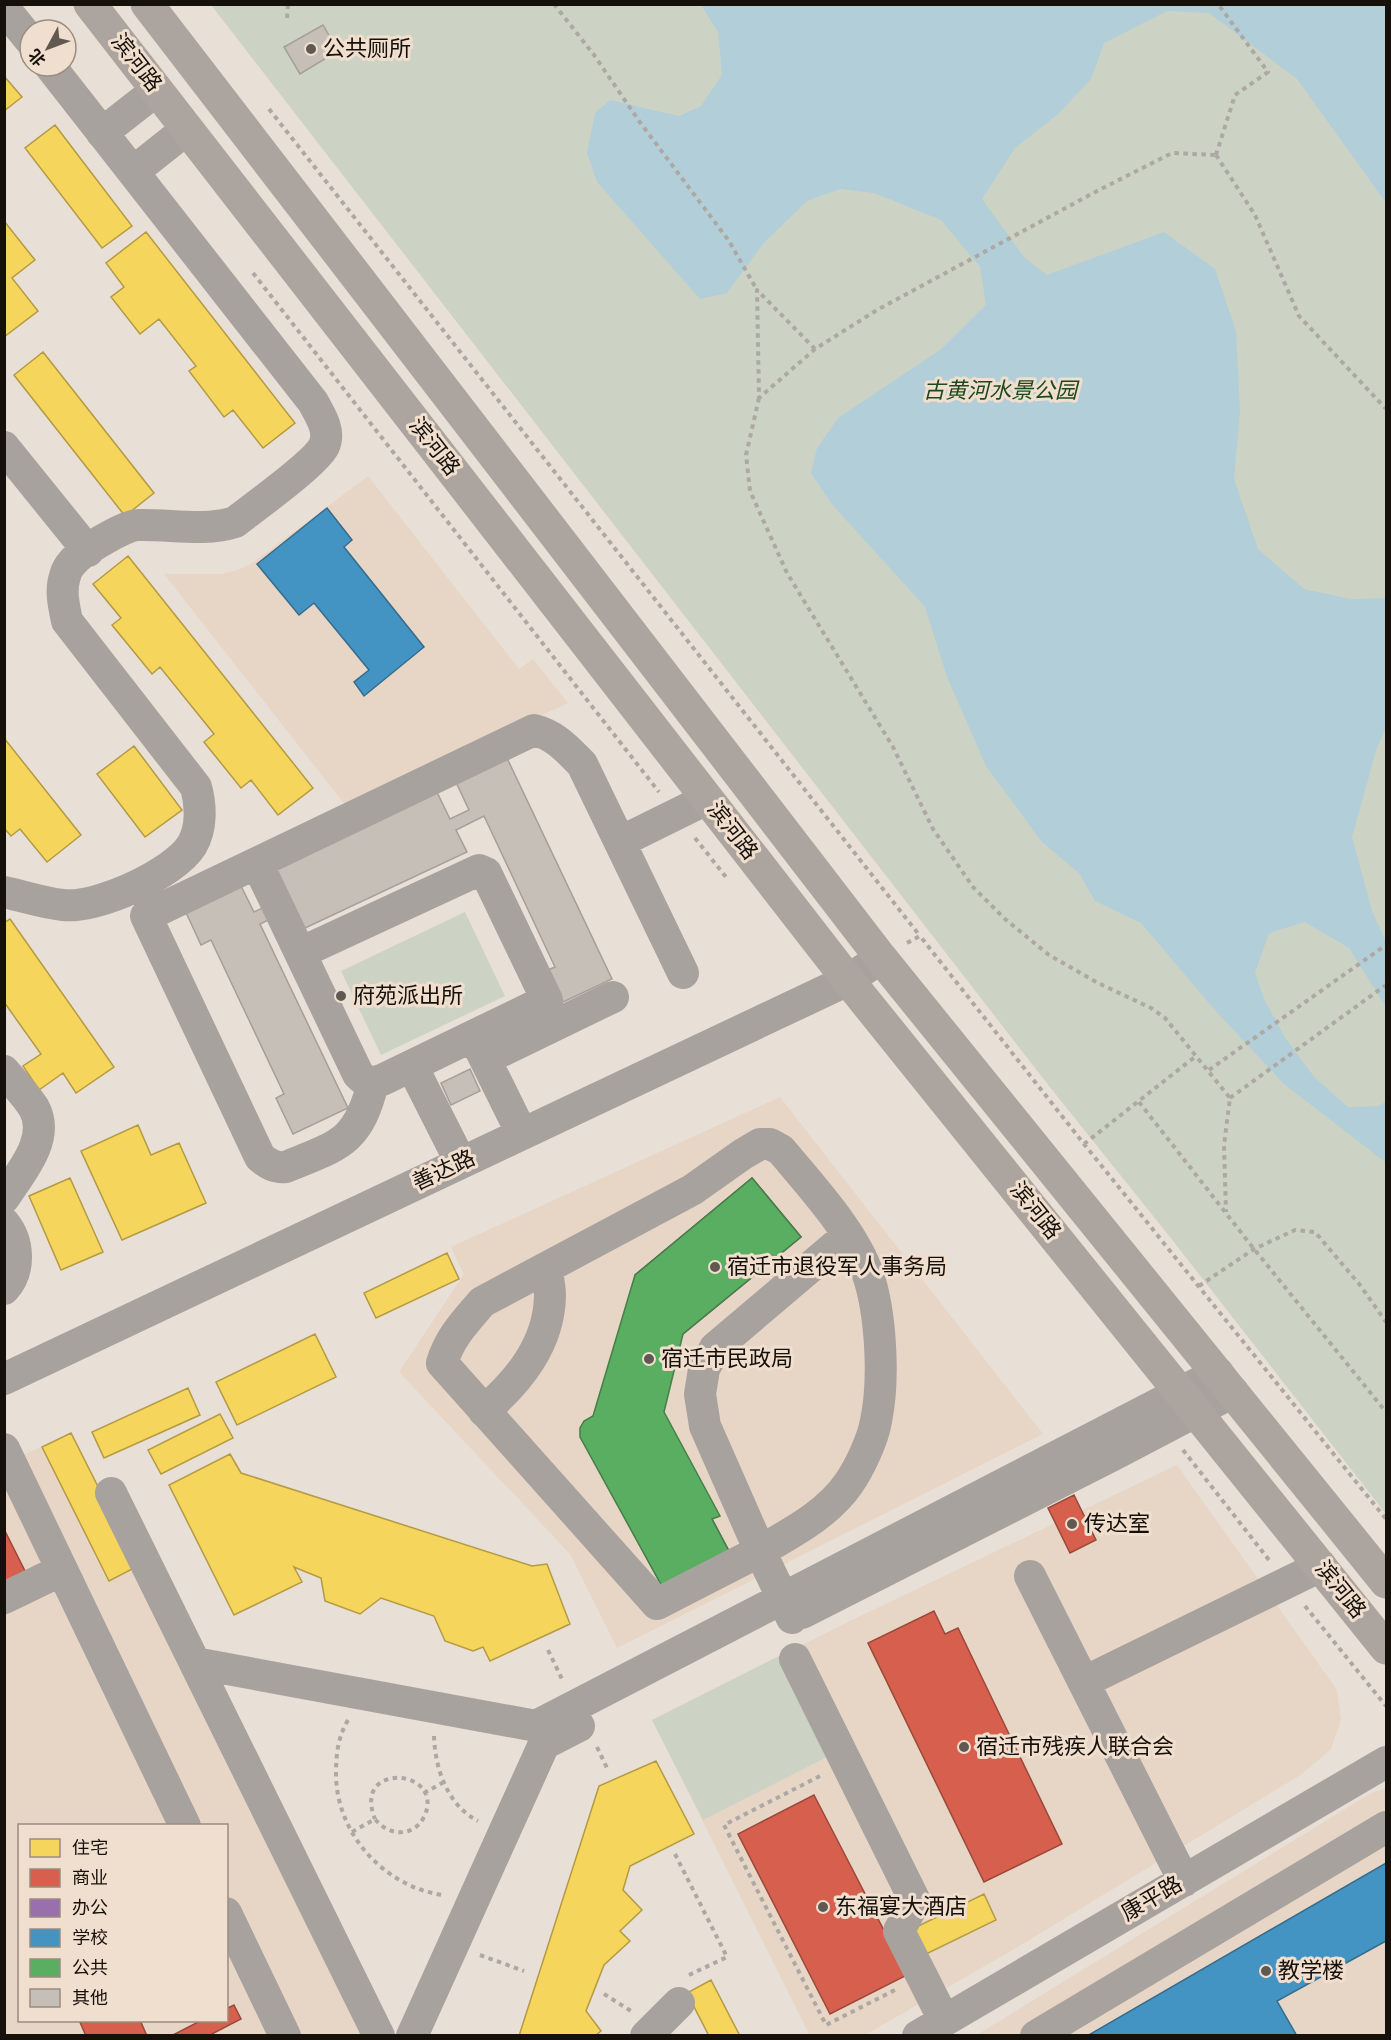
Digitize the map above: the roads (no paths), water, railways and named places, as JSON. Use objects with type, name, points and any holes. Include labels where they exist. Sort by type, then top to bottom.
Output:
[{"type":"main road","name":"滨河路","points":[[90,4],[848,980],[1386,1648]]},
{"type":"main road","name":"滨河路","points":[[147,4],[881,958],[1386,1582]]},
{"type":"street","points":[[4,8],[18,25]]},
{"type":"street","points":[[4,892],[64,906],[96,902],[125,891],[162,872],[181,859],[193,843],[199,824],[201,802],[196,787],[67,621],[63,594],[65,576],[72,562],[119,530],[136,524],[164,527],[223,526],[235,522],[313,460],[324,446],[326,434],[323,420],[313,402],[59,78]]},
{"type":"street","points":[[102,133],[157,90]]},
{"type":"street","points":[[133,172],[187,129]]},
{"type":"street","points":[[4,447],[88,551]]},
{"type":"street","points":[[373,1083],[358,1125],[350,1135],[334,1147],[286,1167],[278,1168],[267,1163],[260,1157],[146,916],[534,730],[558,740],[582,764],[683,973]]},
{"type":"street","points":[[620,842],[707,799]]},
{"type":"street","points":[[257,863],[357,1074],[365,1081],[373,1083],[382,1080],[412,1066],[479,1047],[613,997]]},
{"type":"street","points":[[300,953],[479,870],[486,873],[547,1000],[479,1047]]},
{"type":"street","name":"善达路","points":[[4,1379],[848,980],[881,958]]},
{"type":"street","points":[[479,1047],[522,1134]]},
{"type":"street","points":[[412,1066],[461,1163]]},
{"type":"street","points":[[4,1071],[34,1110],[39,1127],[33,1152],[4,1198]]},
{"type":"street","points":[[760,1144],[770,1144],[781,1150],[837,1219],[847,1236],[864,1263],[875,1299],[880,1343],[880,1379],[876,1421],[862,1459],[849,1484],[828,1506],[799,1528],[760,1551],[657,1604],[442,1363],[447,1345],[482,1302],[692,1190],[760,1144]]},
{"type":"street","points":[[4,1223],[10,1229],[17,1257],[14,1273],[4,1289]]},
{"type":"street","points":[[787,1608],[705,1426],[700,1394],[704,1369],[715,1348],[847,1236]]},
{"type":"street","points":[[484,1410],[507,1390],[537,1349],[545,1325],[550,1296],[546,1268]]},
{"type":"street","points":[[195,1663],[536,1726],[787,1608],[1226,1382]]},
{"type":"street","points":[[4,1449],[184,1824]]},
{"type":"street","points":[[111,1493],[380,2036]]},
{"type":"street","points":[[1084,1682],[1321,1566]]},
{"type":"street","points":[[4,1598],[63,1570]]},
{"type":"street","points":[[1030,1576],[1184,1881]]},
{"type":"street","points":[[412,2036],[543,1744],[787,1608]]},
{"type":"street","points":[[795,1659],[915,1901],[899,1930],[944,2020]]},
{"type":"street","name":"康平路","points":[[918,2036],[1386,1762]]},
{"type":"street","points":[[1036,2036],[1386,1827]]},
{"type":"street","points":[[228,1917],[285,2036]]},
{"type":"street","points":[[646,2036],[679,2003]]},
{"type":"water","points":[[1124,4],[1128,6],[1143,4],[1386,5],[1386,203],[1297,79],[1209,13],[1167,11],[1104,43],[1091,79],[1057,115],[1015,148],[982,199],[1024,257],[1047,275],[1164,232],[1215,269],[1236,331],[1240,411],[1234,479],[1258,549],[1304,589],[1351,599],[1386,598],[1386,727],[1376,751],[1352,837],[1372,911],[1386,942],[1386,1007],[1349,948],[1305,922],[1269,933],[1255,973],[1265,1001],[1286,1039],[1315,1078],[1348,1107],[1379,1106],[1386,1101],[1386,1166],[1385,1162],[1284,1084],[1214,1009],[1141,923],[1095,901],[1079,873],[1042,842],[986,766],[947,677],[925,607],[831,503],[811,473],[817,448],[838,418],[940,350],[986,305],[980,267],[941,220],[874,193],[840,189],[807,201],[763,244],[727,293],[700,299],[597,182],[587,153],[595,113],[610,100],[679,116],[701,106],[722,75],[718,32],[701,5]]},
{"type":"place","name":"公共厕所","points":[[311,49]]},
{"type":"place","name":"府苑派出所","points":[[341,996]]},
{"type":"place","name":"宿迁市退役军人事务局","points":[[715,1267]]},
{"type":"place","name":"宿迁市民政局","points":[[649,1359]]},
{"type":"place","name":"传达室","points":[[1072,1524]]},
{"type":"place","name":"宿迁市残疾人联合会","points":[[964,1747]]},
{"type":"place","name":"东福宴大酒店","points":[[823,1907]]},
{"type":"place","name":"教学楼","points":[[1266,1971]]},
{"type":"park label","name":"古黄河水景公园","points":[[1000,391]]}]
